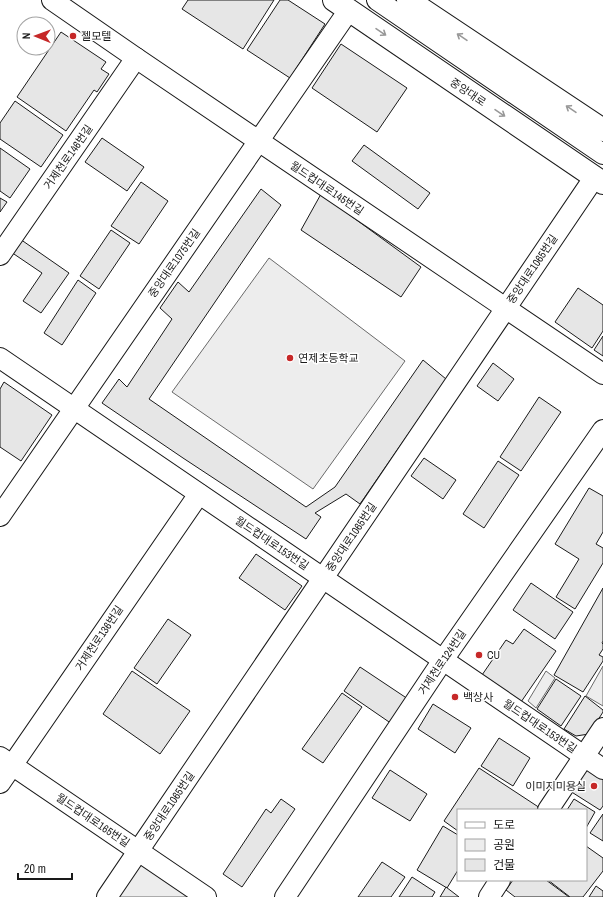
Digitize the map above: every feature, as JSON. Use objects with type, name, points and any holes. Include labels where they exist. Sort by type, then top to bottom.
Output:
[{"type":"main road","points":[[408,0],[603,130]]},
{"type":"main road","name":"중앙대로","points":[[341,5],[599,181]]},
{"type":"street","name":"월드컵대로145번길","points":[[52,0],[259,142],[603,374]]},
{"type":"street","points":[[378,0],[603,154]]},
{"type":"street","name":"중앙대로1075번길","points":[[0,516],[73,408],[259,142],[341,5]]},
{"type":"street","name":"거제천로146번길","points":[[0,255],[136,58]]},
{"type":"street","name":"중앙대로1065번길","points":[[107,897],[506,308],[599,181]]},
{"type":"street","name":"월드컵대로153번길","points":[[0,358],[603,769]]},
{"type":"street","name":"거제천로124번길","points":[[285,897],[443,660],[603,430]]},
{"type":"street","name":"거제천로136번길","points":[[0,783],[6,762],[199,494]]},
{"type":"street","points":[[549,809],[603,728]]},
{"type":"street","name":"월드컵대로165번길","points":[[6,762],[206,897]]},
{"type":"street","points":[[489,897],[499,881]]},
{"type":"green space","points":[[269,258],[405,361],[313,489],[172,392]]},
{"type":"green space","points":[[603,666],[603,706],[586,696]]},
{"type":"green space","points":[[546,671],[555,678],[536,708],[528,701]]},
{"type":"green space","points":[[138,861],[191,897],[113,897]]},
{"type":"building","points":[[188,0],[274,0],[243,49],[182,9]]},
{"type":"building","points":[[280,0],[288,0],[325,24],[290,78],[247,50]]},
{"type":"building","points":[[61,32],[106,62],[101,69],[109,74],[97,92],[94,90],[66,131],[17,97],[45,56],[56,56],[56,39]]},
{"type":"building","points":[[341,44],[407,88],[377,132],[312,88]]},
{"type":"building","points":[[15,101],[63,135],[41,167],[0,139],[0,123]]},
{"type":"building","points":[[102,138],[144,167],[127,191],[85,162]]},
{"type":"building","points":[[364,145],[430,193],[418,209],[352,161]]},
{"type":"building","points":[[0,148],[30,169],[10,198],[0,191]]},
{"type":"building","points":[[141,182],[168,201],[139,244],[111,226]]},
{"type":"building","points":[[261,189],[281,205],[149,399],[306,507],[335,487],[423,360],[446,379],[360,504],[346,494],[315,513],[321,517],[306,539],[102,403],[119,379],[127,387],[172,319],[160,308],[178,282],[189,292]]},
{"type":"building","points":[[321,194],[421,267],[401,297],[301,230]]},
{"type":"building","points":[[0,198],[7,202],[0,212]]},
{"type":"building","points":[[111,230],[130,243],[99,289],[80,276]]},
{"type":"building","points":[[20,239],[69,273],[41,313],[23,301],[42,273],[11,252]]},
{"type":"building","points":[[78,280],[96,293],[62,345],[44,333]]},
{"type":"building","points":[[578,288],[603,305],[603,331],[592,348],[555,322]]},
{"type":"building","points":[[603,336],[603,356],[594,350]]},
{"type":"building","points":[[493,363],[514,379],[498,401],[477,386]]},
{"type":"building","points":[[4,382],[52,415],[21,461],[0,447],[0,389]]},
{"type":"building","points":[[539,397],[561,412],[521,471],[500,457]]},
{"type":"building","points":[[424,458],[456,480],[443,499],[411,476]]},
{"type":"building","points":[[498,461],[519,475],[484,528],[463,514]]},
{"type":"building","points":[[589,488],[603,496],[603,532],[596,544],[603,548],[603,563],[575,609],[556,597],[579,559],[555,544]]},
{"type":"building","points":[[256,554],[302,586],[285,610],[239,578]]},
{"type":"building","points":[[531,583],[573,612],[555,639],[513,610]]},
{"type":"building","points":[[603,588],[603,649],[599,655],[603,657],[603,661],[583,692],[554,675]]},
{"type":"building","points":[[168,619],[191,635],[157,684],[134,668]]},
{"type":"building","points":[[524,629],[556,651],[521,702],[482,675],[506,640],[513,644]]},
{"type":"building","points":[[360,667],[408,699],[392,724],[344,691]]},
{"type":"building","points":[[132,671],[190,711],[160,754],[103,714]]},
{"type":"building","points":[[556,679],[581,696],[561,726],[537,709]]},
{"type":"building","points":[[342,693],[362,707],[323,763],[302,749]]},
{"type":"building","points":[[585,696],[603,710],[603,712],[589,734],[576,736],[564,729]]},
{"type":"building","points":[[433,704],[471,728],[455,753],[418,729]]},
{"type":"building","points":[[499,738],[530,758],[513,786],[481,766]]},
{"type":"building","points":[[479,768],[540,808],[457,809],[457,830],[444,821]]},
{"type":"building","points":[[582,768],[603,770],[603,806],[600,810],[570,791]]},
{"type":"building","points":[[390,770],[427,794],[410,821],[372,798]]},
{"type":"building","points":[[281,799],[295,809],[242,887],[223,874],[266,809],[271,813]]},
{"type":"building","points":[[574,799],[595,812],[587,826],[587,809],[568,809]]},
{"type":"building","points":[[603,814],[603,841],[590,833]]},
{"type":"building","points":[[443,826],[457,834],[457,872],[447,888],[417,870]]},
{"type":"building","points":[[587,847],[603,858],[603,871],[583,897],[570,897],[549,881],[587,881]]},
{"type":"building","points":[[382,862],[405,877],[391,897],[358,897]]},
{"type":"building","points":[[412,877],[435,892],[432,897],[399,897]]},
{"type":"building","points":[[512,881],[547,881],[569,897],[515,897],[506,890]]},
{"type":"building","points":[[596,886],[603,891],[603,897],[589,897]]},
{"type":"building","points":[[446,887],[459,897],[440,897]]},
{"type":"place","name":"젤모텔","points":[[73,36]]},
{"type":"place","name":"연제초등학교","points":[[290,358]]},
{"type":"place","name":"CU","points":[[479,655]]},
{"type":"place","name":"백상사","points":[[455,697]]},
{"type":"place","name":"이미지미용실","points":[[594,786]]}]
